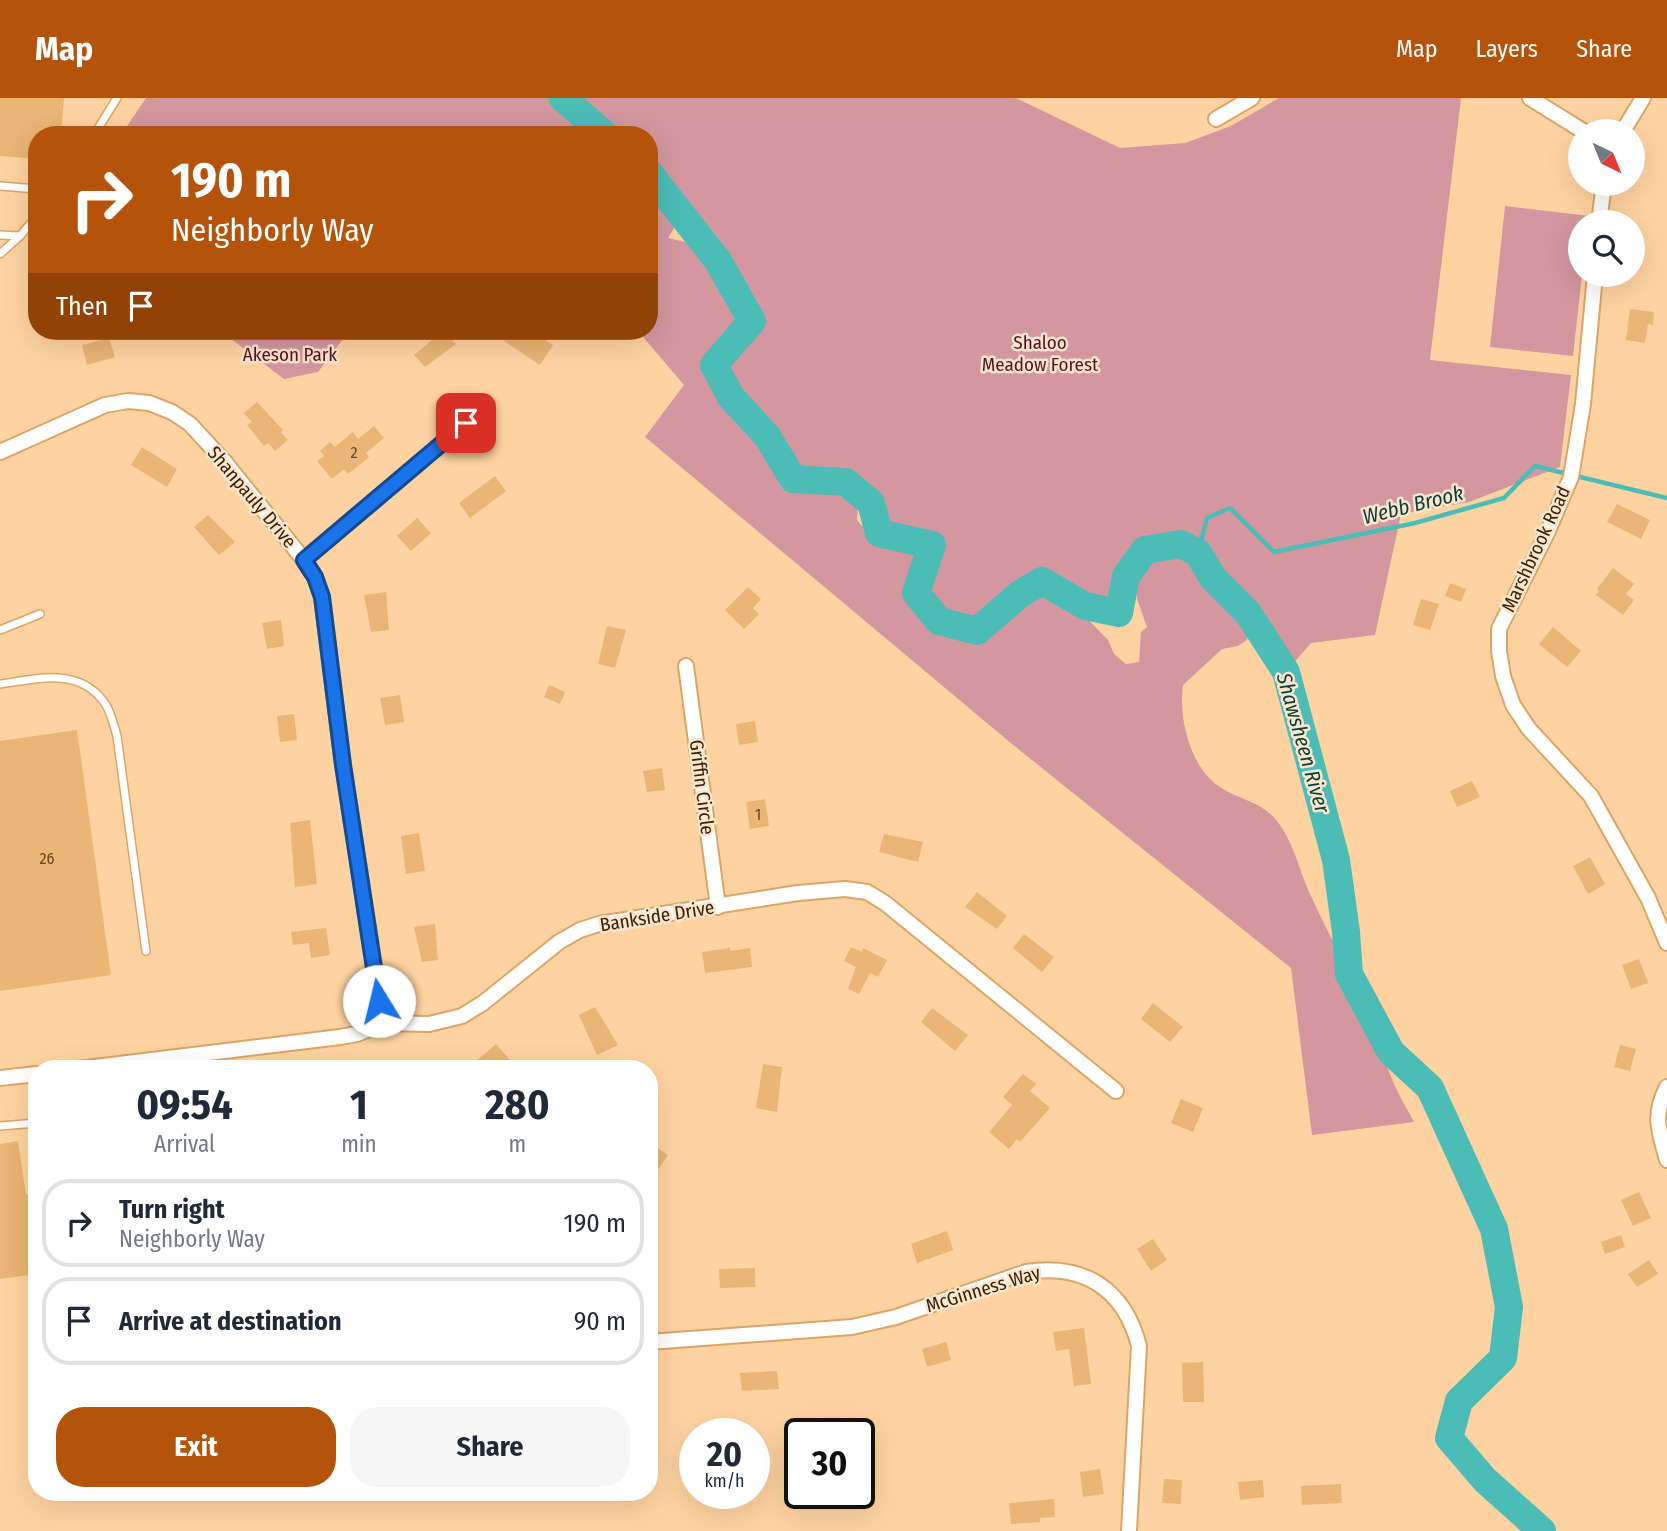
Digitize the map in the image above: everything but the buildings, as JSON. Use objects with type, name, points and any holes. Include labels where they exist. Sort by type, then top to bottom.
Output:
[{"type":"street","points":[[1216,119],[1252,98]]},
{"type":"street","points":[[1530,98],[1568,122]]},
{"type":"street","points":[[1630,119],[1643,98]]},
{"type":"street","name":"Marshbrook Road","points":[[1594,287],[1585,383],[1571,477],[1548,531],[1499,629],[1499,651],[1503,676],[1517,712],[1591,796],[1648,898],[1667,943]]},
{"type":"street","name":"Shanpauly Drive","points":[[0,452],[105,405],[128,401],[161,407],[199,433],[304,560],[315,577],[322,597],[347,791],[383,1023]]},
{"type":"street","points":[[304,560],[486,406]]},
{"type":"street","name":"Griffin Circle","points":[[686,666],[718,907]]},
{"type":"street","name":"Bankside Drive","points":[[152,1060],[340,1037],[357,1034],[383,1023],[429,1024],[462,1016],[483,1003],[559,942],[580,930],[599,924],[833,890],[867,892],[885,903],[1116,1091]]},
{"type":"street","points":[[0,1078],[28,1075]]},
{"type":"street","points":[[1667,1087],[1659,1101],[1656,1119],[1667,1160]]},
{"type":"street","name":"McGinness Way","points":[[658,1341],[852,1327],[895,1317],[1026,1272],[1046,1269],[1081,1273],[1094,1281],[1121,1307],[1129,1319],[1139,1346],[1129,1531]]},
{"type":"lane","points":[[100,126],[117,98]]},
{"type":"lane","points":[[0,186],[28,188]]},
{"type":"lane","points":[[0,254],[28,227]]},
{"type":"lane","points":[[0,235],[20,236]]},
{"type":"lane","points":[[0,630],[40,614]]},
{"type":"lane","points":[[0,684],[54,676],[81,681],[106,704],[117,736],[146,951]]},
{"type":"lane","points":[[0,1126],[28,1124]]},
{"type":"green space","name":"Shaloo Meadow Forest","points":[[146,98],[1016,98],[1120,148],[1185,143],[1231,126],[1279,98],[1461,98],[1430,360],[1571,375],[1560,467],[1469,502],[1401,514],[1375,635],[1311,643],[1286,672],[1248,613],[1213,578],[1198,553],[1181,544],[1145,550],[1126,576],[1119,613],[1085,606],[1065,596],[1108,640],[1114,654],[1126,664],[1139,662],[1141,632],[1147,627],[1137,599],[1136,567],[1140,561],[1155,554],[1178,549],[1195,557],[1214,594],[1243,619],[1248,632],[1247,640],[1238,646],[1222,649],[1183,685],[1183,713],[1189,743],[1195,757],[1212,781],[1265,810],[1283,829],[1315,906],[1360,996],[1395,1086],[1414,1122],[1312,1135],[1291,968],[1012,744],[645,437],[684,385],[646,340],[658,340],[658,126],[127,126]],"holes":[[[681,217],[719,264],[716,264],[703,246],[668,238]],[[866,499],[871,504],[879,533],[895,537],[884,539],[870,525],[862,526],[857,520],[858,507]]]},
{"type":"green space","points":[[1505,206],[1568,214],[1568,287],[1581,287],[1573,356],[1490,347]]},
{"type":"green space","name":"Akeson Park","points":[[233,340],[342,340],[318,372],[284,379]]},
{"type":"waterway","name":"Shawsheen River","points":[[563,98],[595,126]]},
{"type":"waterway","name":"Shawsheen River","points":[[658,184],[718,261],[752,321],[714,365],[731,397],[767,436],[793,479],[846,482],[871,503],[879,533],[932,545],[916,593],[939,621],[977,631],[1020,594],[1042,581],[1085,606],[1119,613],[1126,576],[1145,550],[1181,544],[1198,553],[1213,578],[1248,613],[1286,672],[1336,860],[1349,974],[1391,1052],[1430,1088],[1494,1229],[1509,1307],[1503,1358],[1459,1401],[1449,1438],[1485,1480],[1542,1531]]},
{"type":"waterway","name":"Webb Brook","points":[[1198,553],[1207,518],[1230,508],[1274,552],[1415,523],[1504,498],[1535,466],[1667,498]]},
{"type":"route","points":[[379,1001],[343,765],[322,597],[315,577],[304,560],[466,423]]}]
